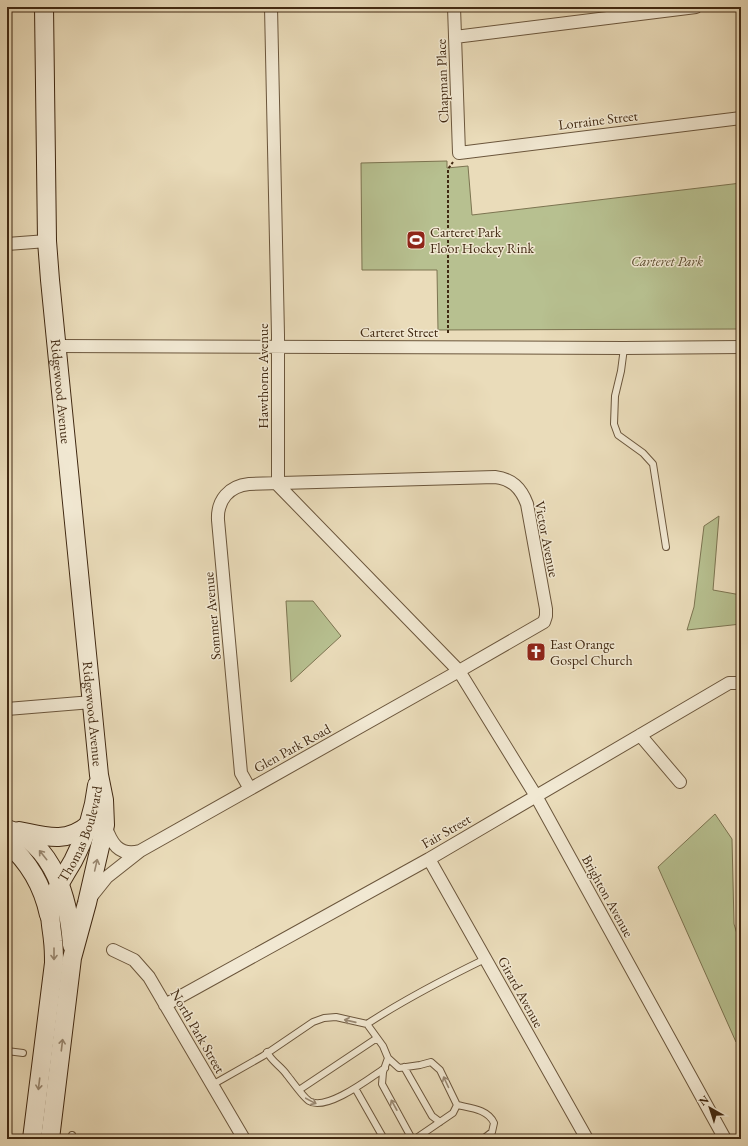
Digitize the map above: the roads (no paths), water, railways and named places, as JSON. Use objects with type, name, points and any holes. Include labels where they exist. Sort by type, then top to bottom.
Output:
[{"type":"street","name":"Ridgewood Avenue","points":[[44,7],[47,241],[99,775]]},
{"type":"street","name":"Hawthorne Avenue","points":[[271,7],[278,346],[278,483]]},
{"type":"street","name":"Chapman Place","points":[[454,7],[459,153]]},
{"type":"street","points":[[455,37],[696,7]]},
{"type":"street","name":"Lorraine Street","points":[[459,153],[741,118]]},
{"type":"street","points":[[7,244],[47,241]]},
{"type":"street","name":"Carteret Street","points":[[57,346],[741,347]]},
{"type":"street","name":"Victor Avenue","points":[[278,483],[495,477],[509,480],[517,487],[524,496],[526,504],[546,616],[544,622],[459,671]]},
{"type":"street","points":[[278,483],[278,486],[459,671]]},
{"type":"street","name":"Sommer Avenue","points":[[250,789],[242,773],[218,513],[223,497],[236,486],[246,484],[278,483]]},
{"type":"street","name":"Glen Park Road","points":[[87,903],[107,877],[140,851],[459,671]]},
{"type":"street","name":"Brighton Avenue","points":[[459,671],[536,796],[725,1139]]},
{"type":"street","name":"Fair Street","points":[[165,1005],[429,859],[729,683],[741,683]]},
{"type":"street","points":[[7,709],[92,702]]},
{"type":"street","points":[[640,735],[680,782]]},
{"type":"street","name":"Thomas Boulevard","points":[[50,1139],[72,958],[87,903],[96,825],[95,800],[99,775]]},
{"type":"street","points":[[7,829],[60,837],[74,834],[96,825],[111,839],[118,849],[130,853],[140,851]]},
{"type":"street","name":"Thomas Boulevard","points":[[32,1139],[54,963],[54,943],[49,916],[54,896],[60,883],[96,825]]},
{"type":"street","points":[[7,829],[20,834],[39,850],[50,864],[60,883],[70,921],[72,958]]},
{"type":"street","points":[[7,843],[20,856],[35,878],[44,896],[49,916]]},
{"type":"street","name":"Girard Avenue","points":[[429,859],[587,1139]]},
{"type":"street","name":"North Park Street","points":[[113,950],[134,960],[143,969],[244,1139]]},
{"type":"lane","points":[[624,348],[621,371],[615,396],[614,424],[618,435],[643,453],[653,464],[666,547]]},
{"type":"lane","points":[[367,1024],[436,983],[486,959]]},
{"type":"lane","points":[[212,1085],[263,1056],[312,1022],[324,1018],[336,1017],[367,1024],[384,1046],[388,1058],[399,1068],[431,1062],[440,1070],[457,1105]]},
{"type":"lane","points":[[299,1090],[377,1038]]},
{"type":"lane","points":[[7,1051],[23,1053]]},
{"type":"lane","points":[[267,1052],[270,1059],[285,1071],[308,1101],[318,1104],[344,1095],[385,1068]]},
{"type":"lane","points":[[388,1058],[382,1084],[414,1139],[452,1113],[457,1105]]},
{"type":"lane","points":[[404,1067],[432,1116],[440,1122]]},
{"type":"lane","points":[[355,1088],[384,1139]]},
{"type":"lane","points":[[457,1105],[478,1110],[492,1118],[494,1123],[492,1132],[483,1139]]},
{"type":"place","name":"Carteret Park Floor Hockey Rink","points":[[416,240]]},
{"type":"place","name":"East Orange Gospel Church","points":[[536,652]]},
{"type":"park label","name":"Carteret Park","points":[[667,261]]}]
